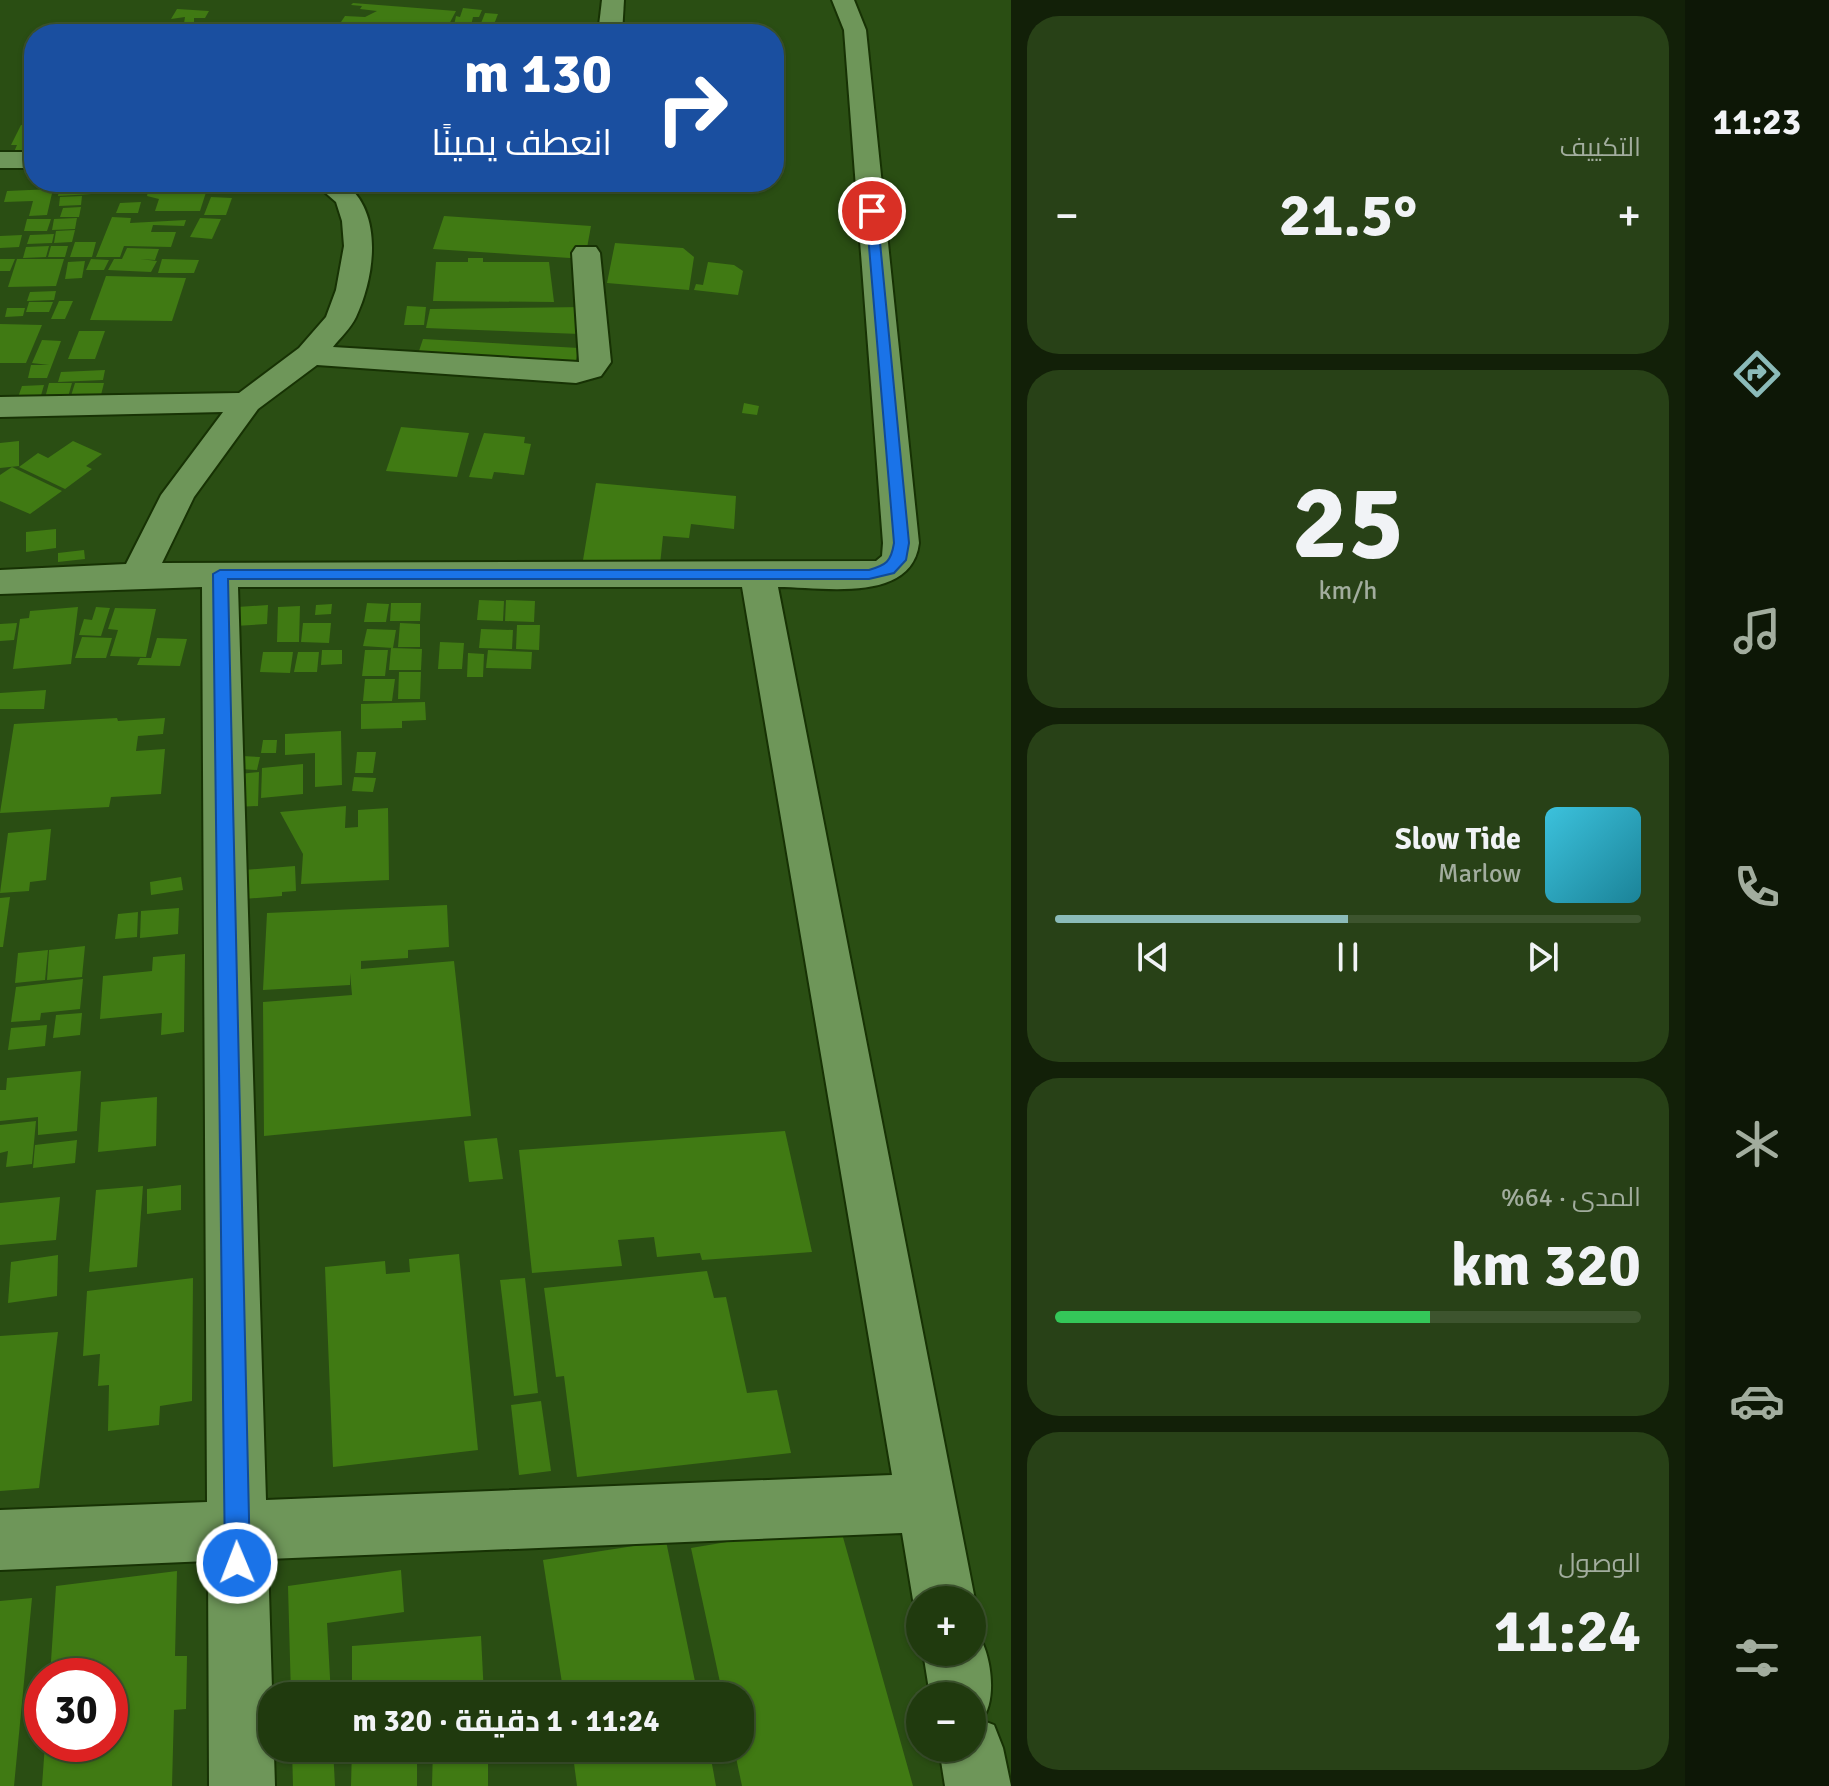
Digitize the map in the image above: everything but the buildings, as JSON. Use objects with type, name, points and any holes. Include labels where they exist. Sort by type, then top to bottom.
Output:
[{"type":"street","points":[[611,24],[613,0]]},
{"type":"street","points":[[0,582],[220,574],[758,577],[869,575],[889,569],[899,560],[901,543],[855,30],[843,0]]},
{"type":"street","points":[[0,160],[24,160]]},
{"type":"street","points":[[138,575],[178,495],[247,402],[310,355],[340,319],[351,290],[358,246],[356,221],[348,198],[340,192]]},
{"type":"street","points":[[310,355],[576,374],[590,369],[595,362],[586,253]]},
{"type":"street","points":[[0,407],[247,402]]},
{"type":"street","points":[[220,574],[242,1786]]},
{"type":"street","points":[[758,577],[942,1586]]},
{"type":"street","points":[[0,1540],[927,1503]]},
{"type":"street","points":[[974,1762],[978,1786]]},
{"type":"route","points":[[237,1563],[220,574],[758,577],[869,575],[889,569],[899,560],[901,543],[872,211]]}]
